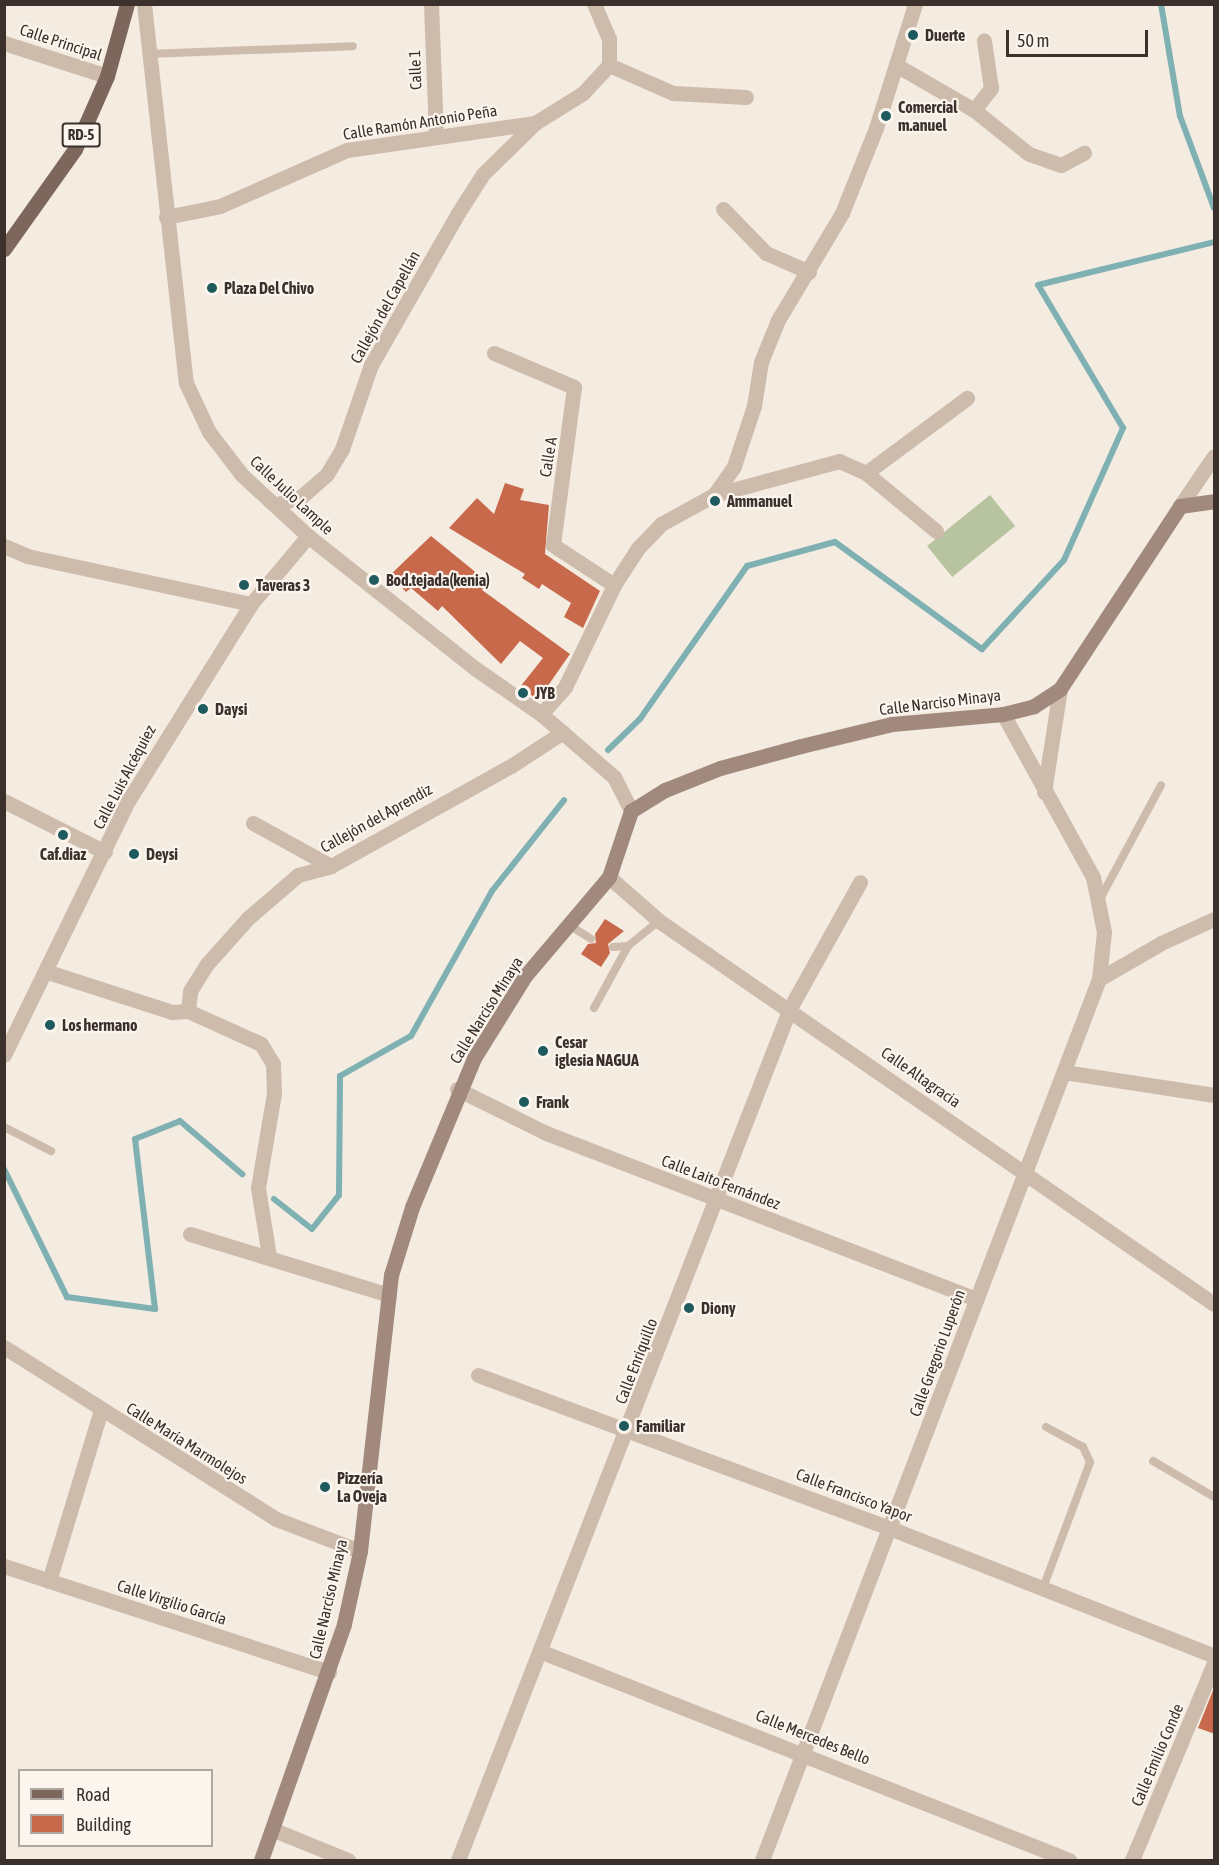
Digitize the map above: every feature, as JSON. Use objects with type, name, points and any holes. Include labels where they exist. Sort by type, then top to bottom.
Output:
[{"type":"main road","name":"RD-5","points":[[4,249],[75,149],[107,76],[127,4]]},
{"type":"street","name":"Calle Julio Lample","points":[[144,4],[186,383],[209,432],[242,475],[309,536],[476,669],[542,714],[614,777],[631,811]]},
{"type":"street","name":"Calle 1","points":[[431,4],[435,135]]},
{"type":"street","points":[[594,4],[609,39],[609,65],[673,93],[746,97]]},
{"type":"street","points":[[714,495],[734,466],[754,405],[761,362],[778,320],[809,272],[842,213],[896,65],[915,4]]},
{"type":"street","points":[[974,110],[991,88],[984,41]]},
{"type":"street","name":"Calle Principal","points":[[4,43],[107,76]]},
{"type":"street","name":"Calle Ramón Antonio Peña","points":[[166,217],[220,206],[346,150],[435,135],[535,123],[583,93],[609,65]]},
{"type":"street","points":[[896,65],[974,110],[1029,154],[1060,165],[1084,153]]},
{"type":"street","name":"Callejón del Capellán","points":[[275,505],[302,496],[327,474],[342,449],[371,365],[458,213],[483,174],[535,123]]},
{"type":"street","points":[[723,209],[766,253],[809,272]]},
{"type":"street","name":"Calle A","points":[[494,353],[574,387],[553,545],[614,585]]},
{"type":"street","points":[[866,473],[967,398]]},
{"type":"street","points":[[1180,506],[1215,456]]},
{"type":"street","points":[[542,714],[565,687],[614,585],[638,548],[662,524],[714,495],[839,461],[866,473],[936,531]]},
{"type":"street","points":[[1180,506],[1215,501]]},
{"type":"street","name":"Calle Narciso Minaya","points":[[261,1860],[274,1830],[329,1672],[360,1551],[389,1295],[412,1208],[458,1089],[525,976],[609,877],[631,811],[665,790],[720,768],[801,746],[892,724],[1003,714],[1034,706],[1060,689],[1180,506]]},
{"type":"street","name":"Calle Luis Alcéquiez","points":[[4,1055],[128,801],[181,710],[251,604],[309,536]]},
{"type":"street","points":[[4,546],[27,556],[251,604]]},
{"type":"street","points":[[1044,792],[1060,689]]},
{"type":"street","name":"Calle Gregorio Luperón","points":[[762,1860],[806,1753],[892,1529],[1024,1171],[1099,979],[1104,932],[1100,899],[1093,877],[1044,792],[1003,714]]},
{"type":"street","name":"Callejón del Aprendiz","points":[[188,1011],[190,991],[207,964],[248,918],[298,875],[331,866],[511,766],[563,732]]},
{"type":"street","points":[[4,801],[105,852]]},
{"type":"street","points":[[253,823],[331,866]]},
{"type":"street","name":"Calle Altagracia","points":[[609,877],[659,921],[790,1008],[1215,1304]]},
{"type":"street","name":"Calle Enriquillo","points":[[459,1860],[718,1200],[790,1008],[860,882]]},
{"type":"street","points":[[1099,979],[1161,943],[1215,919]]},
{"type":"street","points":[[45,971],[172,1012],[188,1011],[261,1044],[273,1064],[274,1093],[258,1188],[268,1256]]},
{"type":"street","points":[[1064,1072],[1215,1095]]},
{"type":"street","name":"Calle Laito Fernández","points":[[458,1089],[546,1133],[976,1299]]},
{"type":"street","points":[[190,1234],[268,1256],[389,1295]]},
{"type":"street","name":"Calle María Marmolejos","points":[[4,1347],[276,1519],[360,1551]]},
{"type":"street","name":"Calle Francisco Yapor","points":[[478,1375],[628,1428],[1215,1656]]},
{"type":"street","points":[[49,1581],[101,1410]]},
{"type":"street","name":"Calle Virgilio García","points":[[4,1566],[329,1672]]},
{"type":"street","name":"Calle Mercedes Bello","points":[[542,1652],[806,1753],[1069,1860]]},
{"type":"street","name":"Calle Emilio Conde","points":[[1132,1860],[1215,1663]]},
{"type":"street","points":[[274,1830],[348,1860]]},
{"type":"lane","points":[[148,54],[353,46]]},
{"type":"lane","points":[[1100,899],[1161,785]]},
{"type":"lane","points":[[594,1008],[628,946],[659,921]]},
{"type":"lane","points":[[569,925],[591,939]]},
{"type":"lane","points":[[613,948],[628,946]]},
{"type":"lane","points":[[4,1127],[51,1151]]},
{"type":"lane","points":[[1043,1588],[1090,1462],[1083,1447],[1046,1427]]},
{"type":"lane","points":[[1153,1461],[1215,1497]]},
{"type":"green space","points":[[990,495],[1015,526],[952,577],[927,546]]},
{"type":"building","points":[[505,483],[524,489],[520,500],[549,505],[545,554],[600,591],[583,628],[564,617],[571,603],[542,584],[539,589],[522,578],[525,574],[449,528],[477,498],[494,514]]},
{"type":"building","points":[[431,536],[473,570],[486,584],[482,590],[570,654],[538,700],[520,687],[543,658],[520,641],[501,664],[442,606],[438,611],[411,588],[406,592],[390,575]]},
{"type":"building","points":[[605,919],[624,931],[608,944],[610,953],[601,967],[581,954],[588,944],[596,943],[595,934]]},
{"type":"building","points":[[1215,1688],[1215,1734],[1198,1728]]},
{"type":"waterway","points":[[1161,4],[1180,116],[1214,208]]},
{"type":"waterway","points":[[608,750],[640,719],[747,566],[835,542],[982,649],[1064,560],[1123,428],[1038,285],[1214,242]]},
{"type":"waterway","points":[[274,1199],[312,1229],[339,1195],[340,1076],[411,1036],[492,891],[564,800]]},
{"type":"waterway","points":[[4,1169],[67,1297],[155,1309],[135,1139],[180,1121],[242,1174]]},
{"type":"place","name":"Duerte","points":[[913,35]]},
{"type":"place","name":"Comercial m.anuel","points":[[886,116]]},
{"type":"place","name":"Plaza Del Chivo","points":[[212,288]]},
{"type":"place","name":"Ammanuel","points":[[715,501]]},
{"type":"place","name":"Bod.tejada(kenia)","points":[[374,580]]},
{"type":"place","name":"Taveras 3","points":[[244,585]]},
{"type":"place","name":"JYB","points":[[523,693]]},
{"type":"place","name":"Daysi","points":[[203,709]]},
{"type":"place","name":"Caf.diaz","points":[[63,835]]},
{"type":"place","name":"Deysi","points":[[134,854]]},
{"type":"place","name":"Los hermano","points":[[50,1025]]},
{"type":"place","name":"Cesar iglesia NAGUA","points":[[543,1051]]},
{"type":"place","name":"Frank","points":[[524,1102]]},
{"type":"place","name":"Diony","points":[[689,1308]]},
{"type":"place","name":"Familiar","points":[[624,1426]]},
{"type":"place","name":"Pizzería La Oveja","points":[[325,1487]]}]
